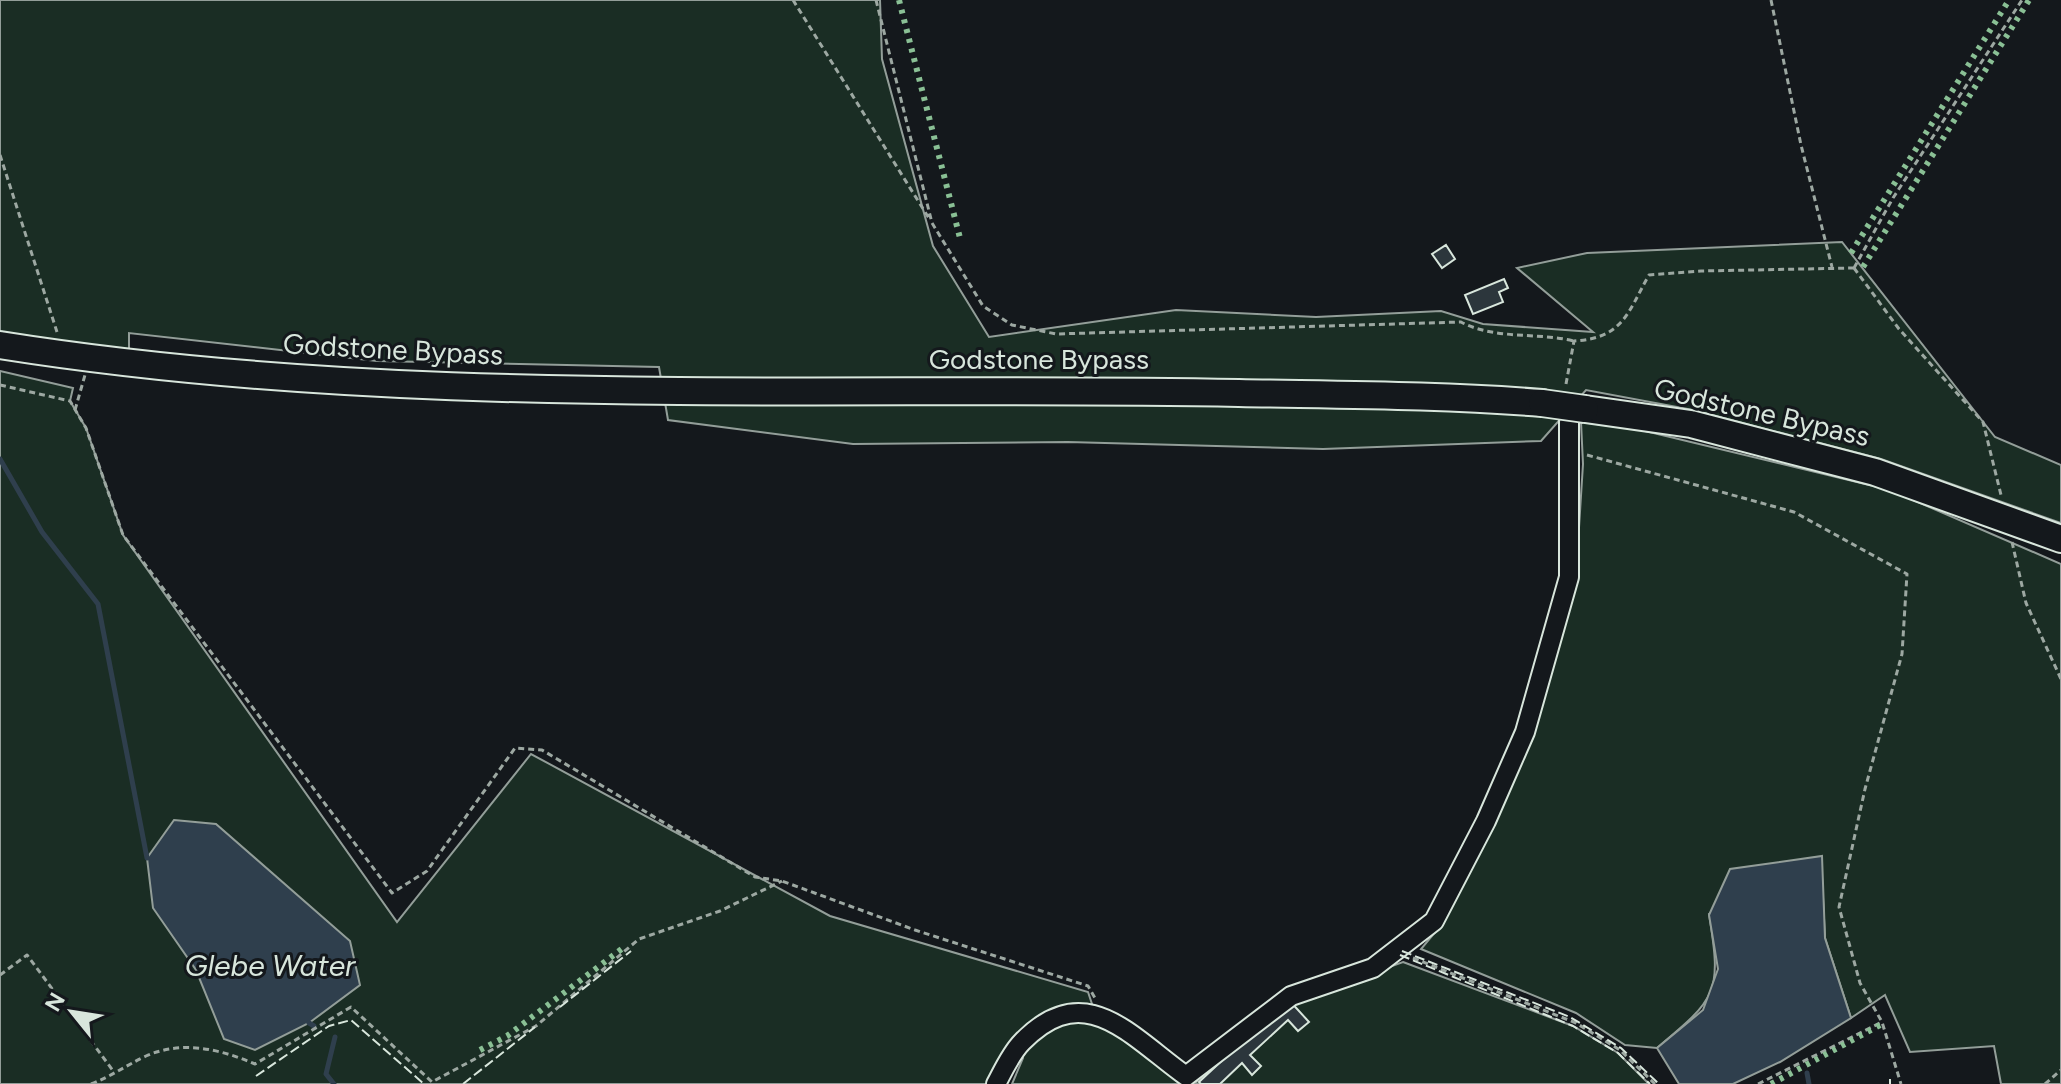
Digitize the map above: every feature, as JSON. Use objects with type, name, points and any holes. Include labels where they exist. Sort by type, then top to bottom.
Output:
[{"type":"highway","name":"Godstone Bypass","points":[[0,345],[129,365],[415,384],[674,390],[1161,392],[1481,398],[1542,403],[1577,415],[1691,424],[1875,472],[2006,516],[2061,539]]},
{"type":"lane","points":[[996,1084],[1021,1042],[1061,1013],[1092,1012],[1107,1019],[1186,1076],[1291,996],[1373,968],[1434,921],[1486,821],[1525,732],[1569,577],[1568,450],[1577,415]]},
{"type":"path","points":[[793,0],[983,306],[1012,325],[1056,334],[1461,322],[1480,332],[1550,335],[1574,341],[1599,340],[1620,326],[1649,275],[1854,268]]},
{"type":"path","points":[[876,0],[932,223]]},
{"type":"path","points":[[1771,0],[1801,145],[1832,267]]},
{"type":"path","points":[[1854,268],[1893,198],[2022,0]]},
{"type":"path","points":[[0,155],[77,357],[75,410]]},
{"type":"path","points":[[1854,268],[1899,329],[1983,422],[2026,603],[2061,679]]},
{"type":"path","points":[[1566,384],[1574,341]]},
{"type":"path","points":[[0,385],[70,401],[86,428],[123,535],[392,893],[427,871],[515,748],[542,750],[755,877],[782,881],[915,930],[1088,986],[1107,1019]]},
{"type":"path","points":[[1568,450],[1794,512],[1907,574],[1902,654],[1865,789],[1839,907],[1860,983],[1882,1022],[1901,1084]]},
{"type":"path","points":[[91,1084],[116,1075],[161,1050],[185,1047],[223,1050],[255,1064],[351,1007],[432,1082],[536,1026],[639,939],[720,911],[782,881]]},
{"type":"path","points":[[1397,951],[1576,1023],[1620,1050],[1655,1084]]},
{"type":"path","points":[[0,975],[27,955],[116,1075]]},
{"type":"path","points":[[1758,1084],[1882,1022]]},
{"type":"path","points":[[2045,1084],[2061,1070]]},
{"type":"green space","points":[[0,0],[880,0],[882,59],[933,246],[989,337],[1176,310],[1316,317],[1441,311],[1483,324],[1593,332],[1517,268],[1587,253],[1842,242],[1995,437],[2061,465],[2061,523],[1881,459],[1693,410],[1586,390],[1541,441],[1323,449],[1068,442],[853,444],[668,420],[659,367],[377,361],[129,333],[129,356],[0,332]]},
{"type":"green space","points":[[0,371],[73,388],[70,401],[86,428],[123,535],[397,922],[531,754],[830,916],[1088,992],[1098,1022],[1185,1084],[1012,1084],[1023,1058],[1018,1047],[994,1084],[0,1084]]},
{"type":"green space","points":[[1581,422],[1641,430],[1890,490],[2061,564],[2061,1084],[2001,1084],[1994,1046],[1910,1052],[1885,995],[1851,1018],[1825,938],[1821,857],[1709,914],[1715,961],[1710,992],[1692,1017],[1657,1048],[1625,1045],[1576,1013],[1421,949],[1442,924],[1532,740],[1576,575],[1583,464]]},
{"type":"green space","points":[[1403,962],[1573,1026],[1618,1053],[1649,1084],[1194,1084],[1292,1002]]},
{"type":"water","name":"Glebe Water","points":[[174,820],[216,824],[350,941],[360,985],[309,1023],[255,1050],[224,1039],[196,970],[153,908],[147,858]]},
{"type":"water","points":[[1822,856],[1825,938],[1851,1018],[1780,1062],[1733,1084],[1679,1084],[1657,1048],[1703,1010],[1718,969],[1709,915],[1730,869]]},
{"type":"building","points":[[1446,245],[1455,259],[1442,268],[1432,254]]},
{"type":"building","points":[[1504,279],[1508,288],[1499,292],[1503,302],[1473,314],[1465,295]]},
{"type":"building","points":[[1288,999],[1309,1022],[1298,1031],[1288,1020],[1250,1055],[1261,1066],[1252,1075],[1242,1063],[1220,1084],[1199,1082]]},
{"type":"waterway","points":[[0,459],[42,532],[98,604],[147,858]]},
{"type":"waterway","points":[[309,1023],[314,1026]]},
{"type":"waterway","points":[[334,1084],[326,1074],[335,1037]]},
{"type":"waterway","points":[[1807,1073],[1809,1084]]},
{"type":"hedge","points":[[899,0],[961,242]]},
{"type":"hedge","points":[[1851,253],[2009,0]]},
{"type":"hedge","points":[[1863,267],[2029,0]]},
{"type":"hedge","points":[[480,1050],[507,1036],[623,948]]},
{"type":"hedge","points":[[1771,1084],[1882,1024]]},
{"type":"fence","points":[[560,1007],[631,951]]},
{"type":"fence","points":[[1402,951],[1570,1017],[1621,1048],[1659,1084]]},
{"type":"fence","points":[[1400,955],[1573,1026],[1618,1053],[1650,1084]]},
{"type":"fence","points":[[256,1076],[329,1026],[351,1020],[424,1084]]},
{"type":"fence","points":[[463,1084],[535,1027]]},
{"type":"fence","points":[[1890,1079],[1890,1084]]}]
